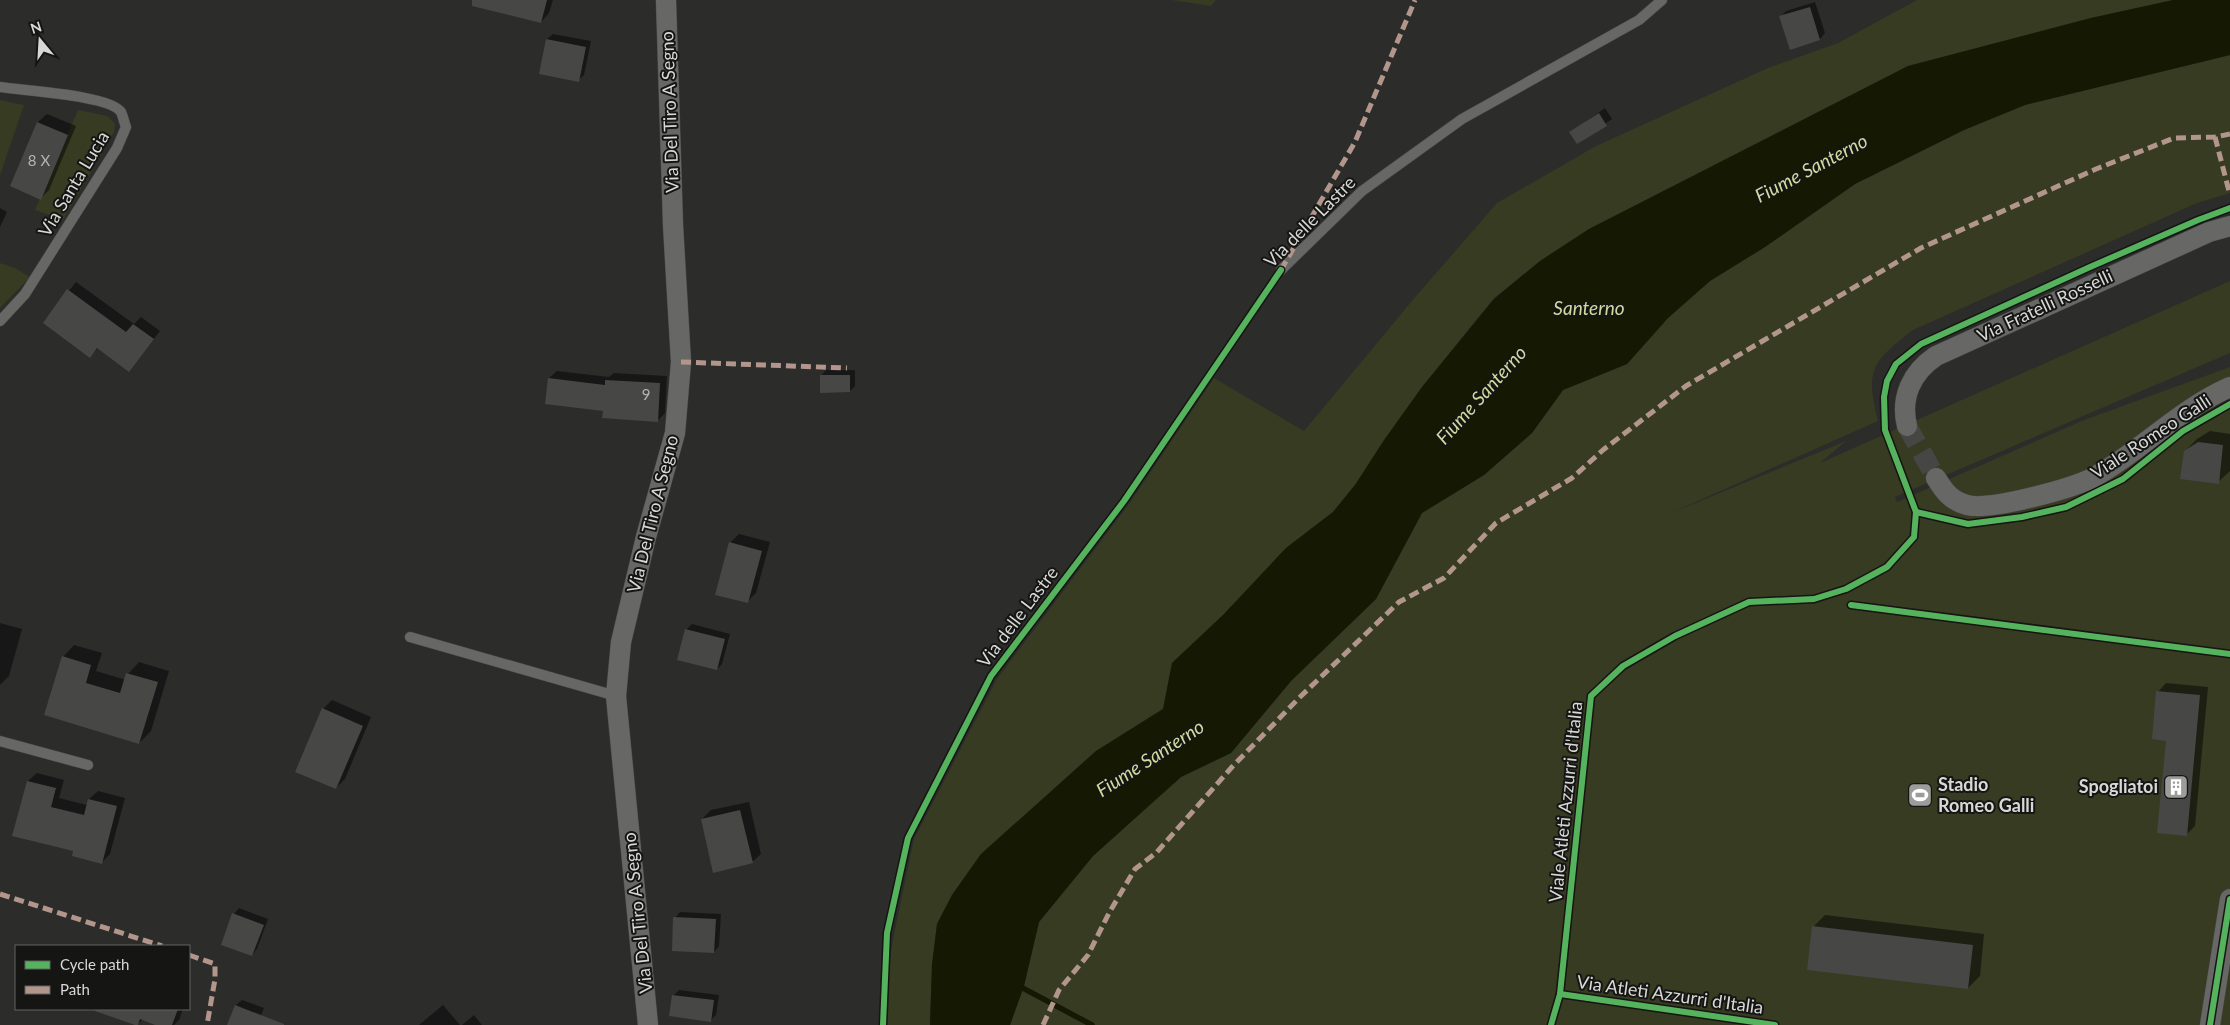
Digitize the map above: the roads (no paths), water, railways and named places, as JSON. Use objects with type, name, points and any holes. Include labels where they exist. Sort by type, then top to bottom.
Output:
[{"type":"street","name":"Via Del Tiro A Segno","points":[[648,1025],[616,696],[621,642],[646,537],[675,433],[682,362],[673,225],[666,0]]},
{"type":"street","name":"Via Fratelli Rosselli","points":[[1907,426],[1903,410],[1908,387],[1920,369],[1936,356],[2200,236],[2230,226]]},
{"type":"street","name":"Viale Romeo Galli","points":[[1936,478],[1946,494],[1967,505],[1976,506],[1992,505],[2064,488],[2094,477],[2109,468],[2184,412],[2230,388]]},
{"type":"street","points":[[2210,1025],[2228,931],[2230,899]]},
{"type":"lane","name":"Via delle Lastre","points":[[1281,270],[1362,191],[1462,120],[1639,20],[1662,0]]},
{"type":"lane","name":"Via Santa Lucia","points":[[0,87],[91,98],[111,104],[121,112],[126,127],[117,148],[25,294],[0,321]]},
{"type":"lane","points":[[410,637],[616,696]]},
{"type":"lane","points":[[0,741],[88,765]]},
{"type":"water","name":"Santerno","points":[[2173,0],[2230,0],[2230,55],[2025,105],[1964,130],[1855,184],[1765,247],[1710,281],[1668,318],[1627,364],[1563,390],[1532,433],[1484,475],[1422,513],[1376,599],[1291,681],[1231,753],[1181,777],[1093,856],[1039,922],[1024,986],[1010,1025],[930,1025],[932,964],[937,924],[952,895],[981,854],[1096,751],[1163,709],[1172,663],[1223,615],[1286,548],[1333,512],[1355,485],[1422,387],[1494,299],[1540,261],[1589,229],[1908,66],[2091,18]]},
{"type":"waterway","points":[[1017,985],[1092,1025]]},
{"type":"tunnel","points":[[1907,426],[1936,478]]},
{"type":"place","name":"Spogliatoi","points":[[2176,787]]},
{"type":"place","name":"Stadio Romeo Galli","points":[[1920,795]]},
{"type":"water label","name":"Fiume Santerno","points":[[1811,168]]},
{"type":"water label","name":"Fiume Santerno","points":[[1481,395]]},
{"type":"water label","name":"Fiume Santerno","points":[[1150,758]]}]
